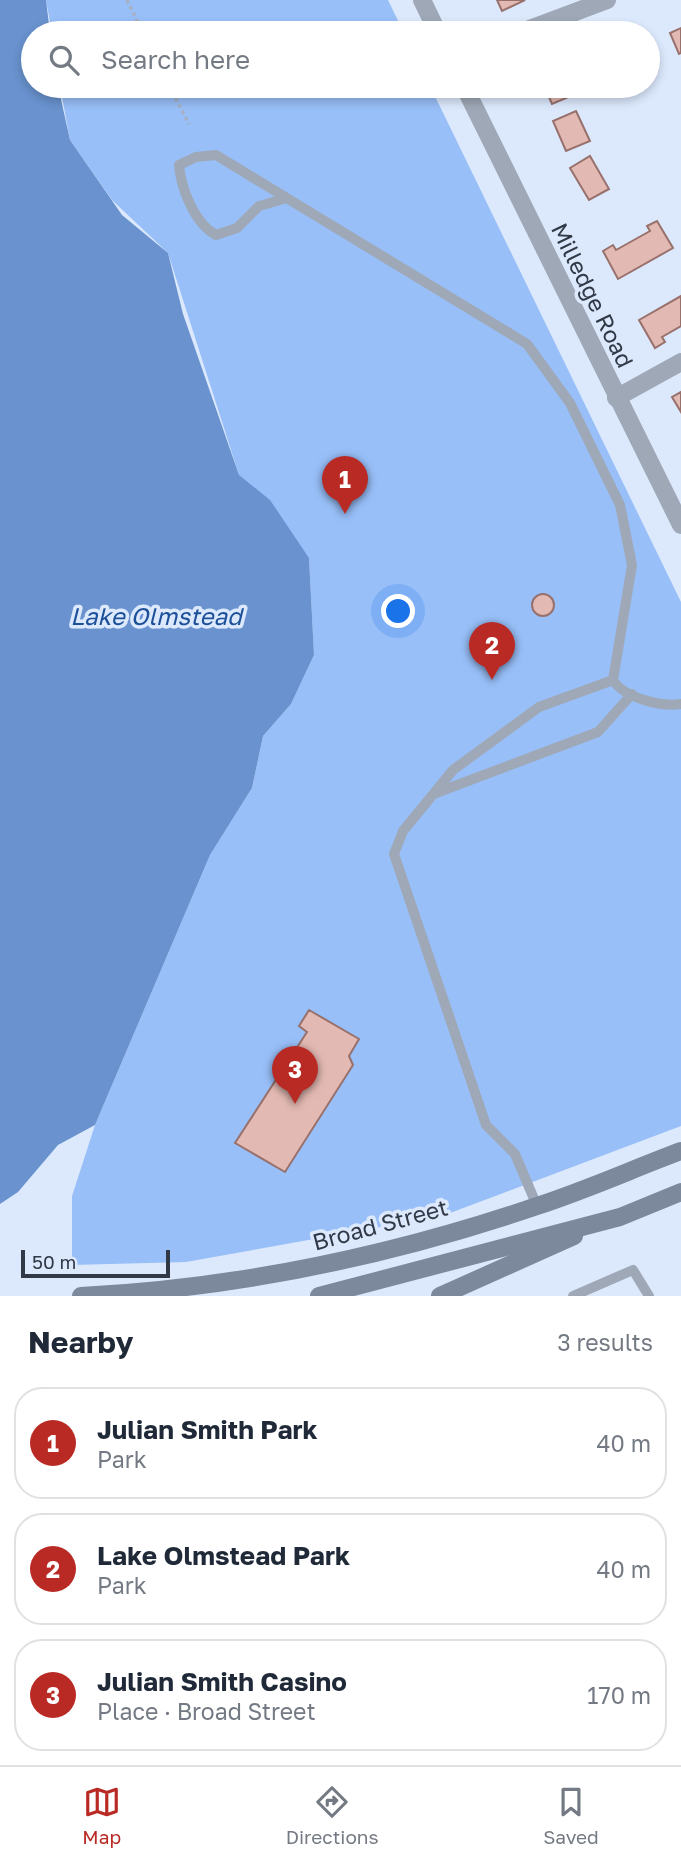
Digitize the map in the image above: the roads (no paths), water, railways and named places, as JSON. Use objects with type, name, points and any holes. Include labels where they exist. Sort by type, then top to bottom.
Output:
[{"type":"main road","name":"Broad Street","points":[[81,1296],[186,1292],[358,1258],[537,1206],[681,1152]]},
{"type":"main road","points":[[440,1296],[681,1192]]},
{"type":"main road","points":[[319,1296],[620,1217]]},
{"type":"street","points":[[422,0],[432,21]]},
{"type":"street","points":[[551,21],[607,0]]},
{"type":"street","name":"Milledge Road","points":[[470,98],[616,398],[681,524]]},
{"type":"street","points":[[616,398],[681,362]]},
{"type":"lane","points":[[287,198],[259,206],[237,228],[216,235],[202,228],[180,178],[179,165],[195,157],[216,155],[287,198],[527,344],[570,403],[620,505],[632,565],[612,680],[618,688],[666,706],[681,704]]},
{"type":"lane","points":[[537,1206],[515,1154],[486,1125],[394,854],[403,831],[453,770],[539,707],[612,680]]},
{"type":"lane","points":[[433,794],[598,732],[632,694]]},
{"type":"lane","points":[[573,1296],[633,1270],[649,1296]]},
{"type":"water","name":"Lake Olmstead","points":[[0,0],[46,0],[49,21],[21,21],[21,98],[61,98],[70,140],[122,215],[168,253],[183,314],[239,475],[270,500],[309,558],[314,655],[291,704],[263,736],[252,788],[210,855],[95,1125],[58,1145],[18,1192],[0,1204]]},
{"type":"place","name":"Julian Smith Park","points":[[345,514]]},
{"type":"place","name":"Lake Olmstead Park","points":[[492,680]]},
{"type":"place","name":"Julian Smith Casino","points":[[295,1104]]}]
